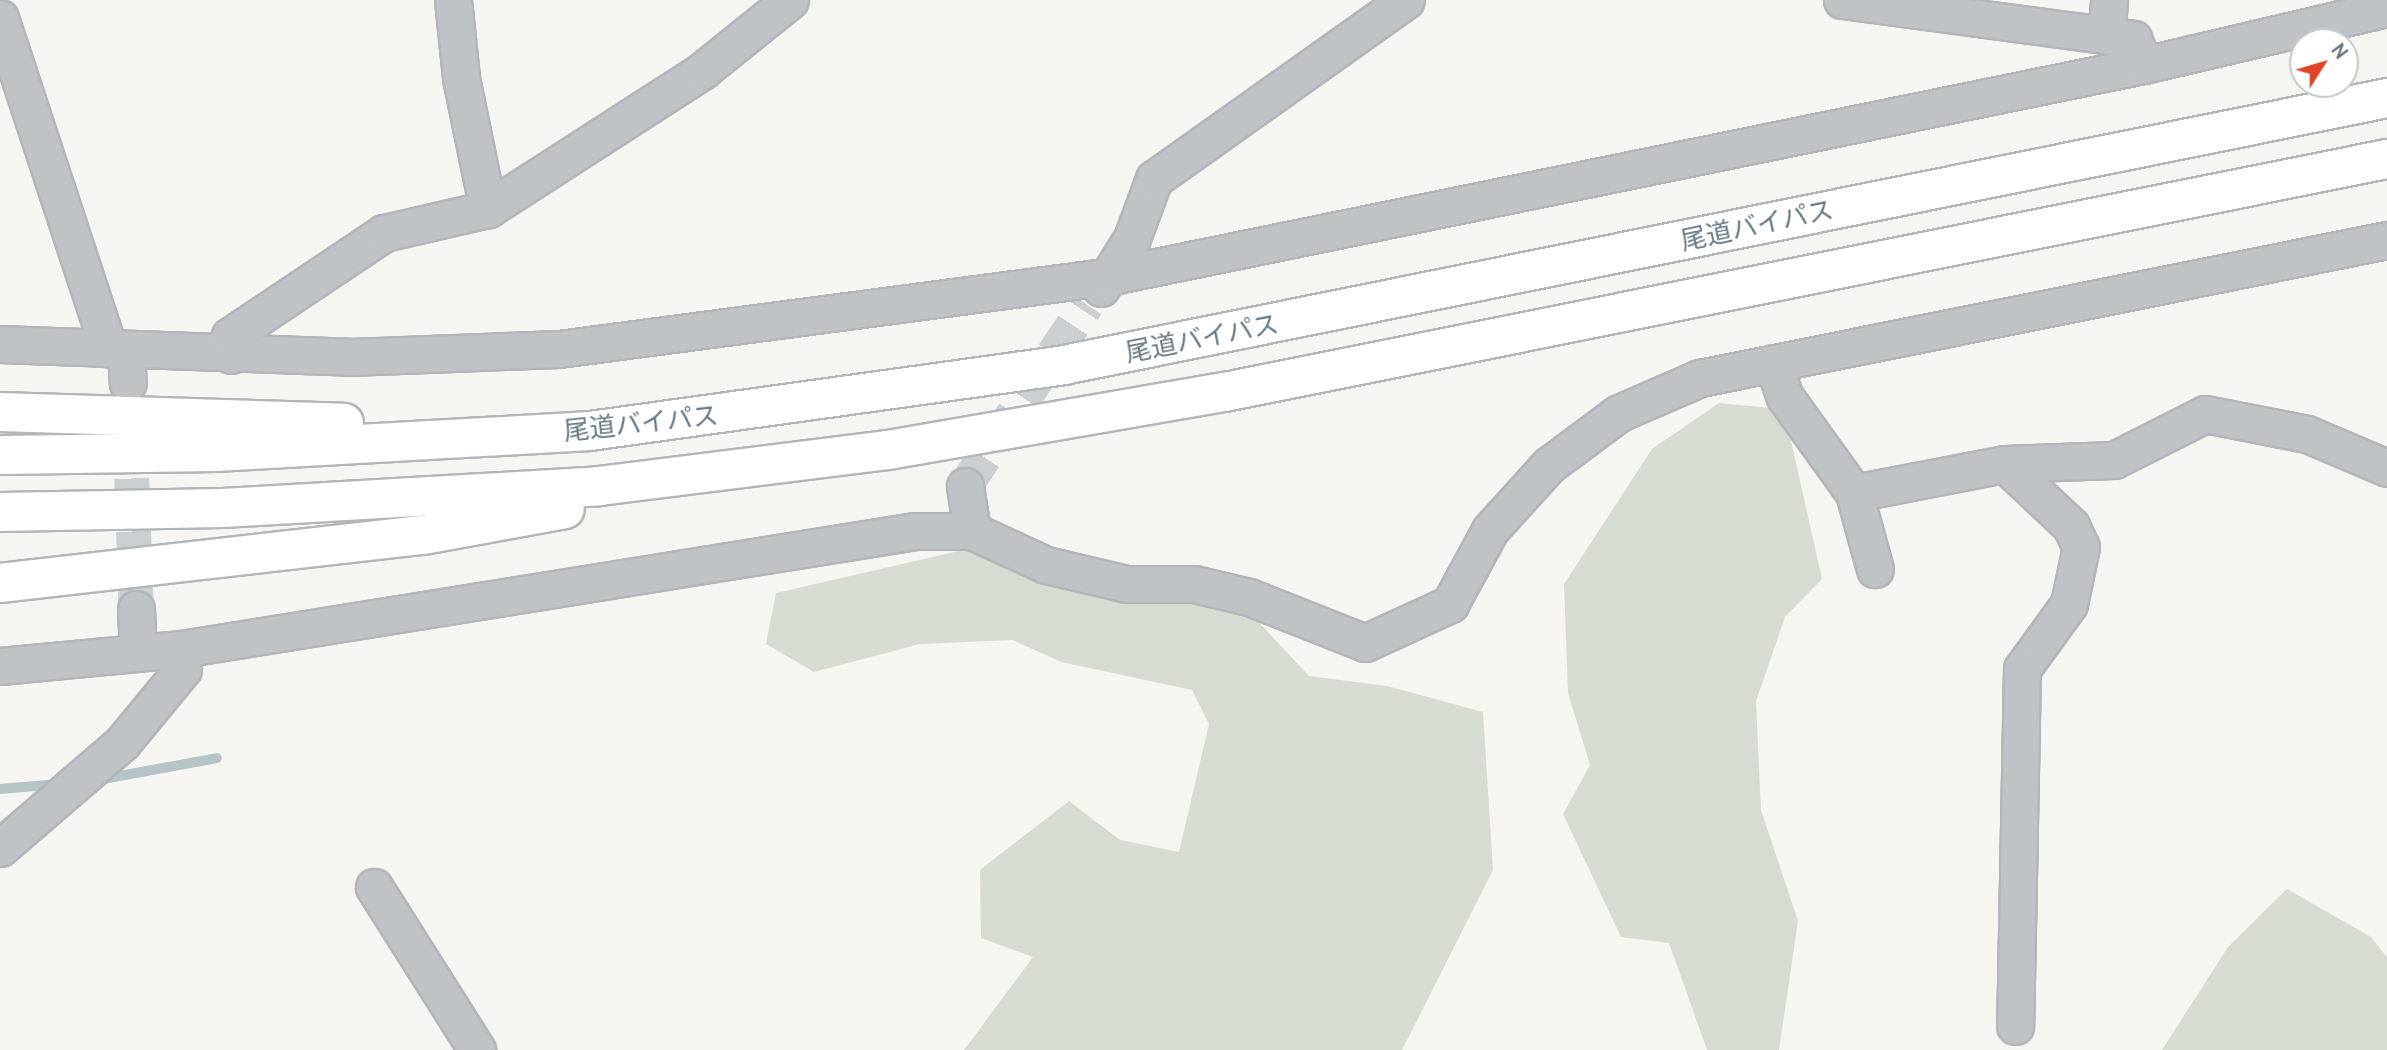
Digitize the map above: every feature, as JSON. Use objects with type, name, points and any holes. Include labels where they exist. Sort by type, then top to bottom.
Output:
[{"type":"highway","name":"尾道バイパス","points":[[0,455],[216,452],[590,431],[1064,365],[2387,98]]},
{"type":"highway","points":[[0,583],[424,535],[1239,389],[2387,159]]},
{"type":"highway","points":[[0,412],[590,431]]},
{"type":"highway","points":[[0,512],[223,508],[599,486],[888,450]]},
{"type":"street","points":[[453,0],[488,209]]},
{"type":"street","points":[[1087,304],[1112,276],[1154,179],[1406,0]]},
{"type":"street","points":[[1842,0],[2133,39],[2144,65]]},
{"type":"street","points":[[2106,36],[2109,0]]},
{"type":"street","points":[[231,355],[230,336],[384,233],[488,209],[702,71],[785,2]]},
{"type":"street","points":[[0,344],[121,361],[231,355],[559,349],[1112,276],[2144,65],[2387,8]]},
{"type":"street","points":[[0,18],[121,361]]},
{"type":"street","points":[[0,666],[181,649],[915,531],[972,531],[1046,565],[1127,584],[1194,584],[1249,597],[1364,643],[1450,604],[1490,530],[1549,465],[1619,413],[1700,378],[2387,240]]},
{"type":"street","points":[[1773,363],[1785,397],[1854,493],[1875,569]]},
{"type":"street","points":[[1854,493],[2005,464],[2114,460],[2205,414],[2307,434],[2387,468]]},
{"type":"street","points":[[2005,464],[2071,526],[2081,547],[2070,604],[2022,669],[2015,1026]]},
{"type":"street","points":[[965,486],[972,531]]},
{"type":"street","points":[[136,609],[138,653]]},
{"type":"street","points":[[0,848],[122,743],[183,668],[181,649]]},
{"type":"street","points":[[374,887],[477,1050]]},
{"type":"shaded area","points":[[1719,403],[1784,409],[1822,579],[1785,617],[1756,701],[1761,810],[1798,921],[1779,1050],[1707,1050],[1669,943],[1621,937],[1563,814],[1590,765],[1568,693],[1564,584],[1652,449]]},
{"type":"shaded area","points":[[976,547],[1129,604],[1184,596],[1252,615],[1309,676],[1387,686],[1483,712],[1493,870],[1402,1050],[964,1050],[1033,957],[981,938],[980,870],[1069,801],[1120,840],[1179,852],[1209,724],[1192,690],[1061,662],[1013,640],[920,644],[814,672],[766,644],[776,593]]},
{"type":"shaded area","points":[[2287,889],[2371,937],[2387,957],[2387,1050],[2162,1050],[2228,947]]},
{"type":"waterway","points":[[92,781],[217,758]]},
{"type":"waterway","points":[[0,789],[59,784]]},
{"type":"tunnel","points":[[965,486],[1087,304]]},
{"type":"tunnel","points":[[130,425],[136,609]]}]
